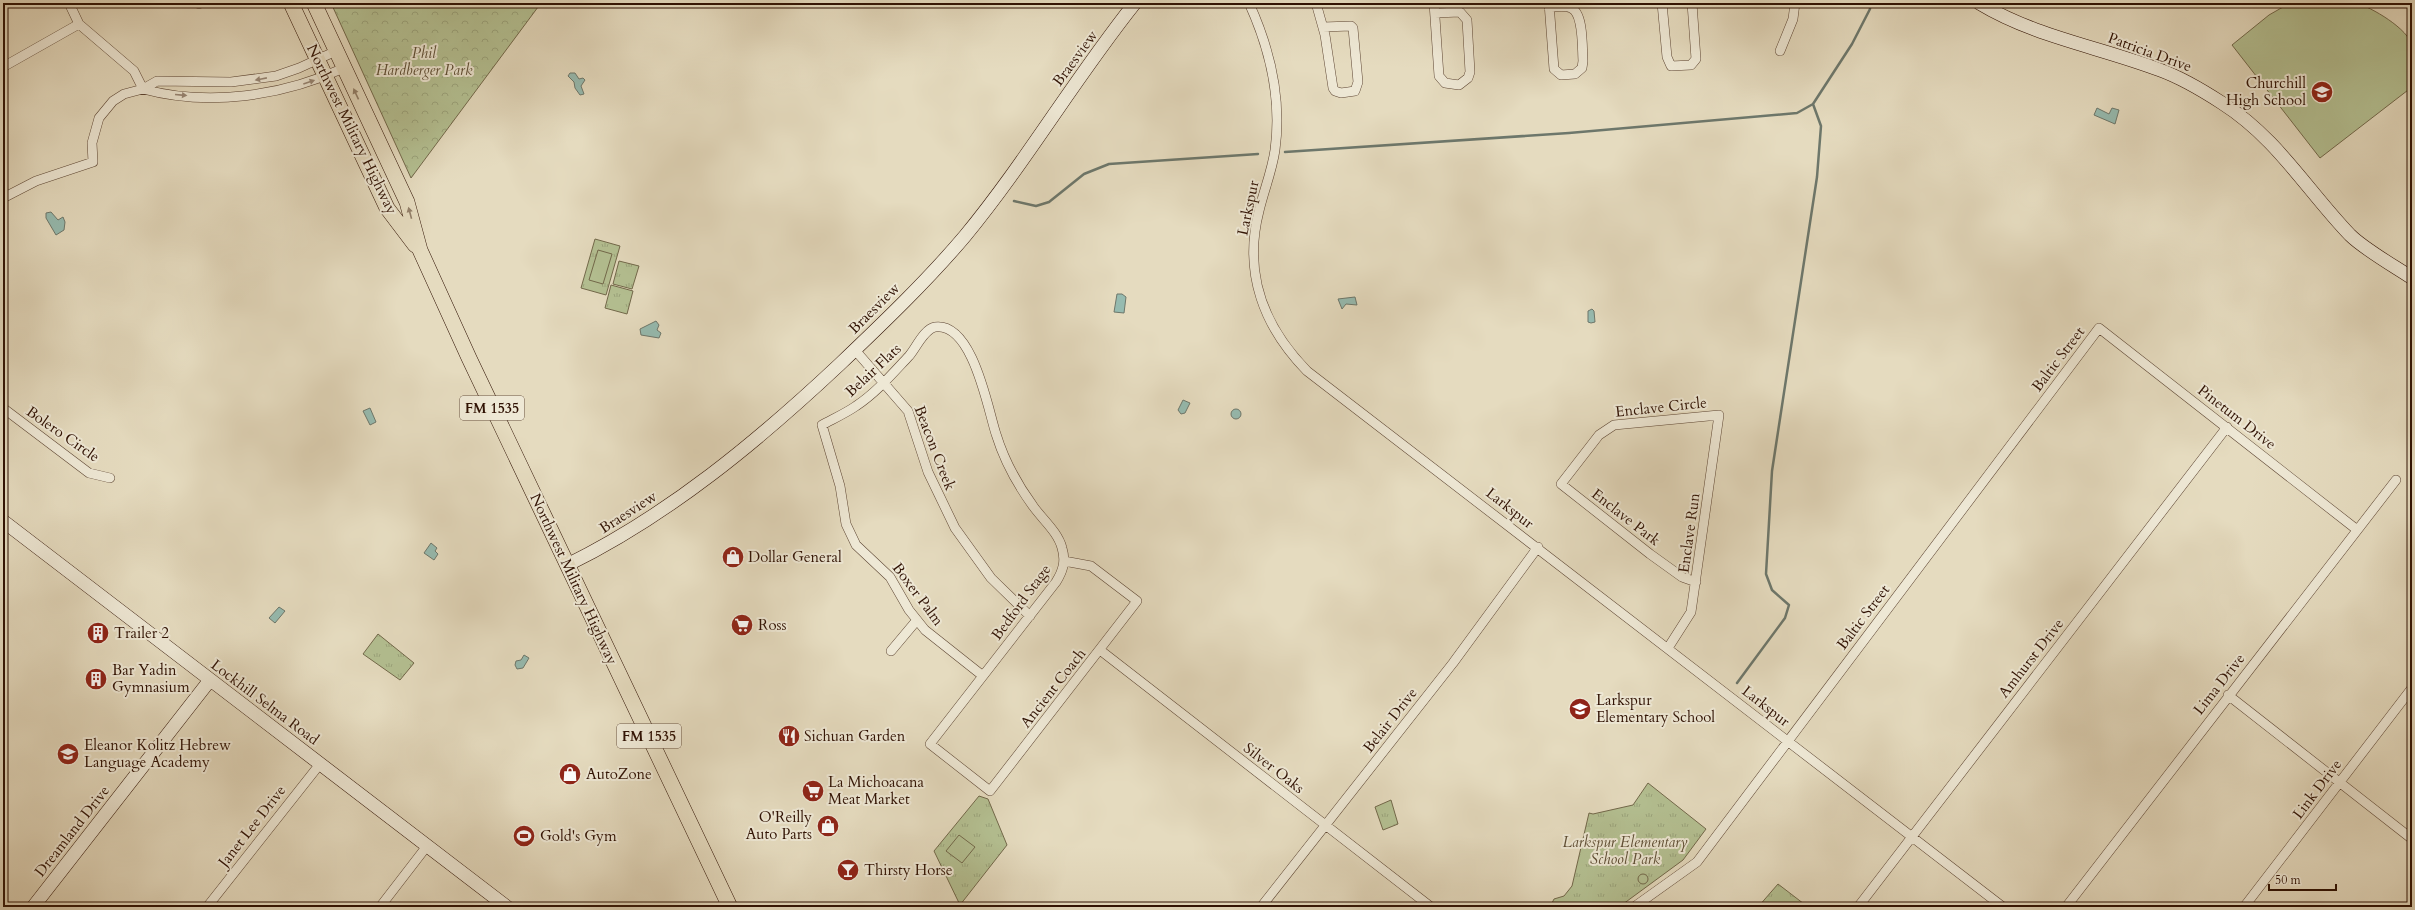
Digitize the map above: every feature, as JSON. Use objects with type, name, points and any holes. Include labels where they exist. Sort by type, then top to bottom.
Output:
[{"type":"main road","name":"Northwest Military Highway","points":[[291,3],[387,208],[420,250]]},
{"type":"main road","name":"Northwest Military Highway","points":[[314,3],[407,202],[420,250],[567,565],[730,907]]},
{"type":"street","points":[[69,3],[79,24],[134,71],[143,89],[156,93],[232,97],[276,92],[325,76],[344,68]]},
{"type":"street","name":"Braesview","points":[[567,565],[636,528],[699,484],[764,434],[855,350],[964,236],[1135,3]]},
{"type":"street","name":"Larkspur","points":[[1249,3],[1268,50],[1276,100],[1275,149],[1258,212],[1254,251],[1257,285],[1268,317],[1284,347],[1307,371],[1538,547],[2003,907]]},
{"type":"street","points":[[1316,3],[1330,59],[1334,91],[1341,93],[1355,92],[1358,82],[1353,28],[1351,26],[1323,27]]},
{"type":"street","points":[[1434,3],[1439,76],[1445,83],[1459,85],[1468,78],[1470,72],[1467,20],[1460,12],[1435,13]]},
{"type":"street","points":[[1662,3],[1667,57],[1671,66],[1675,67],[1691,65],[1696,59],[1692,3]]},
{"type":"street","points":[[1780,51],[1793,19],[1795,3]]},
{"type":"street","name":"Patricia Drive","points":[[1979,3],[2035,30],[2161,70],[2191,84],[2222,103],[2247,121],[2279,150],[2351,236],[2412,278]]},
{"type":"street","points":[[1549,5],[1567,6],[1573,8],[1579,15],[1583,61],[1582,68],[1575,74],[1560,75],[1554,69],[1549,5]]},
{"type":"street","points":[[3,67],[79,24]]},
{"type":"street","points":[[3,198],[36,181],[93,162],[91,152],[93,132],[105,109],[124,94],[143,89],[157,81],[231,82],[276,76],[336,51]]},
{"type":"street","points":[[231,82],[232,97]]},
{"type":"street","name":"Belair Flats","points":[[822,425],[859,404],[909,356],[927,332],[935,327]]},
{"type":"street","name":"Bedford Stage","points":[[930,744],[1056,582],[1064,561],[1062,549],[1055,534],[1030,502],[1009,468],[991,419],[980,376],[972,358],[961,342],[948,330],[935,327]]},
{"type":"street","name":"Pinetum Drive","points":[[2099,328],[2356,529]]},
{"type":"street","name":"Baltic Street","points":[[1634,907],[1697,862],[2099,328]]},
{"type":"street","name":"Beacon Creek","points":[[855,350],[911,416],[928,472],[955,528],[991,578],[1030,616]]},
{"type":"street","name":"Bolero Circle","points":[[3,408],[89,473],[110,478]]},
{"type":"street","name":"Enclave Circle","points":[[1561,484],[1599,435],[1614,424],[1719,415]]},
{"type":"street","name":"Enclave Run","points":[[1668,648],[1691,612],[1719,415]]},
{"type":"street","name":"Boxer Palm","points":[[822,425],[840,486],[845,518],[850,534],[865,555],[890,577],[917,620],[938,642],[983,676]]},
{"type":"street","name":"Amhurst Drive","points":[[1858,907],[2227,427]]},
{"type":"street","name":"Lima Drive","points":[[2066,907],[2356,529],[2396,480]]},
{"type":"street","name":"Enclave Park","points":[[1561,484],[1650,554],[1682,577],[1696,582]]},
{"type":"street","name":"Lockhill Selma Road","points":[[3,520],[507,907]]},
{"type":"street","name":"Belair Drive","points":[[1261,907],[1453,663],[1538,547]]},
{"type":"street","name":"Ancient Coach","points":[[930,744],[990,791],[1137,601],[1091,566],[1064,561]]},
{"type":"street","points":[[891,651],[917,620]]},
{"type":"street","name":"Silver Oaks","points":[[1100,650],[1431,907]]},
{"type":"street","name":"Dreamland Drive","points":[[33,907],[210,680]]},
{"type":"street","name":"Link Drive","points":[[2244,907],[2412,688]]},
{"type":"street","points":[[2228,695],[2412,839]]},
{"type":"street","name":"Janet Lee Drive","points":[[207,907],[320,764]]},
{"type":"street","points":[[380,907],[427,846]]},
{"type":"green space","name":"Phil Hardberger Park","points":[[331,3],[541,3],[411,178]]},
{"type":"green space","name":"Churchill High School","points":[[2290,3],[2356,3],[2363,5],[2380,14],[2397,26],[2409,39],[2413,51],[2412,87],[2320,158],[2232,45],[2269,15]]},
{"type":"green space","points":[[595,239],[620,246],[606,295],[581,288]]},
{"type":"green space","points":[[598,250],[612,254],[603,284],[589,280]]},
{"type":"green space","points":[[619,261],[639,266],[632,289],[613,284]]},
{"type":"green space","points":[[611,285],[633,291],[627,314],[605,308]]},
{"type":"green space","points":[[378,634],[414,663],[400,680],[363,654]]},
{"type":"green space","name":"Larkspur Elementary School Park","points":[[1648,783],[1706,829],[1683,860],[1619,907],[1550,907],[1554,899],[1564,896],[1572,886],[1589,813],[1593,814],[1633,805]]},
{"type":"green space","points":[[979,796],[988,799],[1007,845],[960,905],[934,851]]},
{"type":"green space","points":[[1391,800],[1398,824],[1383,830],[1375,807]]},
{"type":"green space","points":[[959,835],[975,847],[962,863],[946,851]]},
{"type":"green space","points":[[1641,874],[1645,874],[1648,879],[1645,884],[1641,884],[1638,881],[1638,877]]},
{"type":"green space","points":[[1778,884],[1808,907],[1758,907]]},
{"type":"water","points":[[570,73],[575,73],[579,79],[583,78],[585,80],[581,86],[584,94],[580,95],[575,88],[574,82],[568,76]]},
{"type":"water","points":[[2097,108],[2109,114],[2112,108],[2119,110],[2115,124],[2094,115]]},
{"type":"water","points":[[51,212],[58,220],[63,217],[65,222],[64,230],[56,235],[46,218],[46,213]]},
{"type":"water","points":[[1117,294],[1122,294],[1126,297],[1124,313],[1114,312]]},
{"type":"water","points":[[1355,297],[1357,305],[1346,304],[1342,309],[1338,299]]},
{"type":"water","points":[[1592,309],[1594,311],[1595,322],[1591,323],[1588,322],[1588,311]]},
{"type":"water","points":[[656,321],[659,325],[657,330],[661,333],[659,338],[641,335],[640,329]]},
{"type":"water","points":[[1183,400],[1190,403],[1185,413],[1181,414],[1178,410]]},
{"type":"water","points":[[370,408],[376,422],[370,425],[363,411]]},
{"type":"water","points":[[1236,409],[1241,414],[1236,419],[1231,414]]},
{"type":"water","points":[[431,543],[437,548],[435,551],[438,554],[434,560],[424,553]]},
{"type":"water","points":[[279,607],[285,611],[275,623],[269,618]]},
{"type":"water","points":[[524,655],[529,658],[523,668],[517,669],[515,665],[516,661],[521,660]]},
{"type":"waterway","points":[[1285,152],[1569,133],[1797,113],[1813,104],[1852,44],[1870,9],[1870,3]]},
{"type":"waterway","points":[[1737,683],[1785,618],[1789,605],[1772,590],[1766,574],[1772,471],[1817,177],[1821,126],[1813,104]]},
{"type":"waterway","points":[[1014,201],[1036,206],[1049,202],[1084,174],[1109,164],[1258,154]]},
{"type":"place","name":"Churchill High School","points":[[2322,92]]},
{"type":"place","name":"Dollar General","points":[[733,557]]},
{"type":"place","name":"Ross","points":[[742,625]]},
{"type":"place","name":"Trailer 2","points":[[98,633]]},
{"type":"place","name":"Bar Yadin Gymnasium","points":[[96,679]]},
{"type":"place","name":"Larkspur Elementary School","points":[[1580,709]]},
{"type":"place","name":"Sichuan Garden","points":[[789,736]]},
{"type":"place","name":"Eleanor Kolitz Hebrew Language Academy","points":[[68,754]]},
{"type":"place","name":"AutoZone","points":[[570,774]]},
{"type":"place","name":"La Michoacana Meat Market","points":[[813,791]]},
{"type":"place","name":"O'Reilly Auto Parts","points":[[828,826]]},
{"type":"place","name":"Gold's Gym","points":[[524,836]]},
{"type":"place","name":"Thirsty Horse","points":[[848,870]]}]
